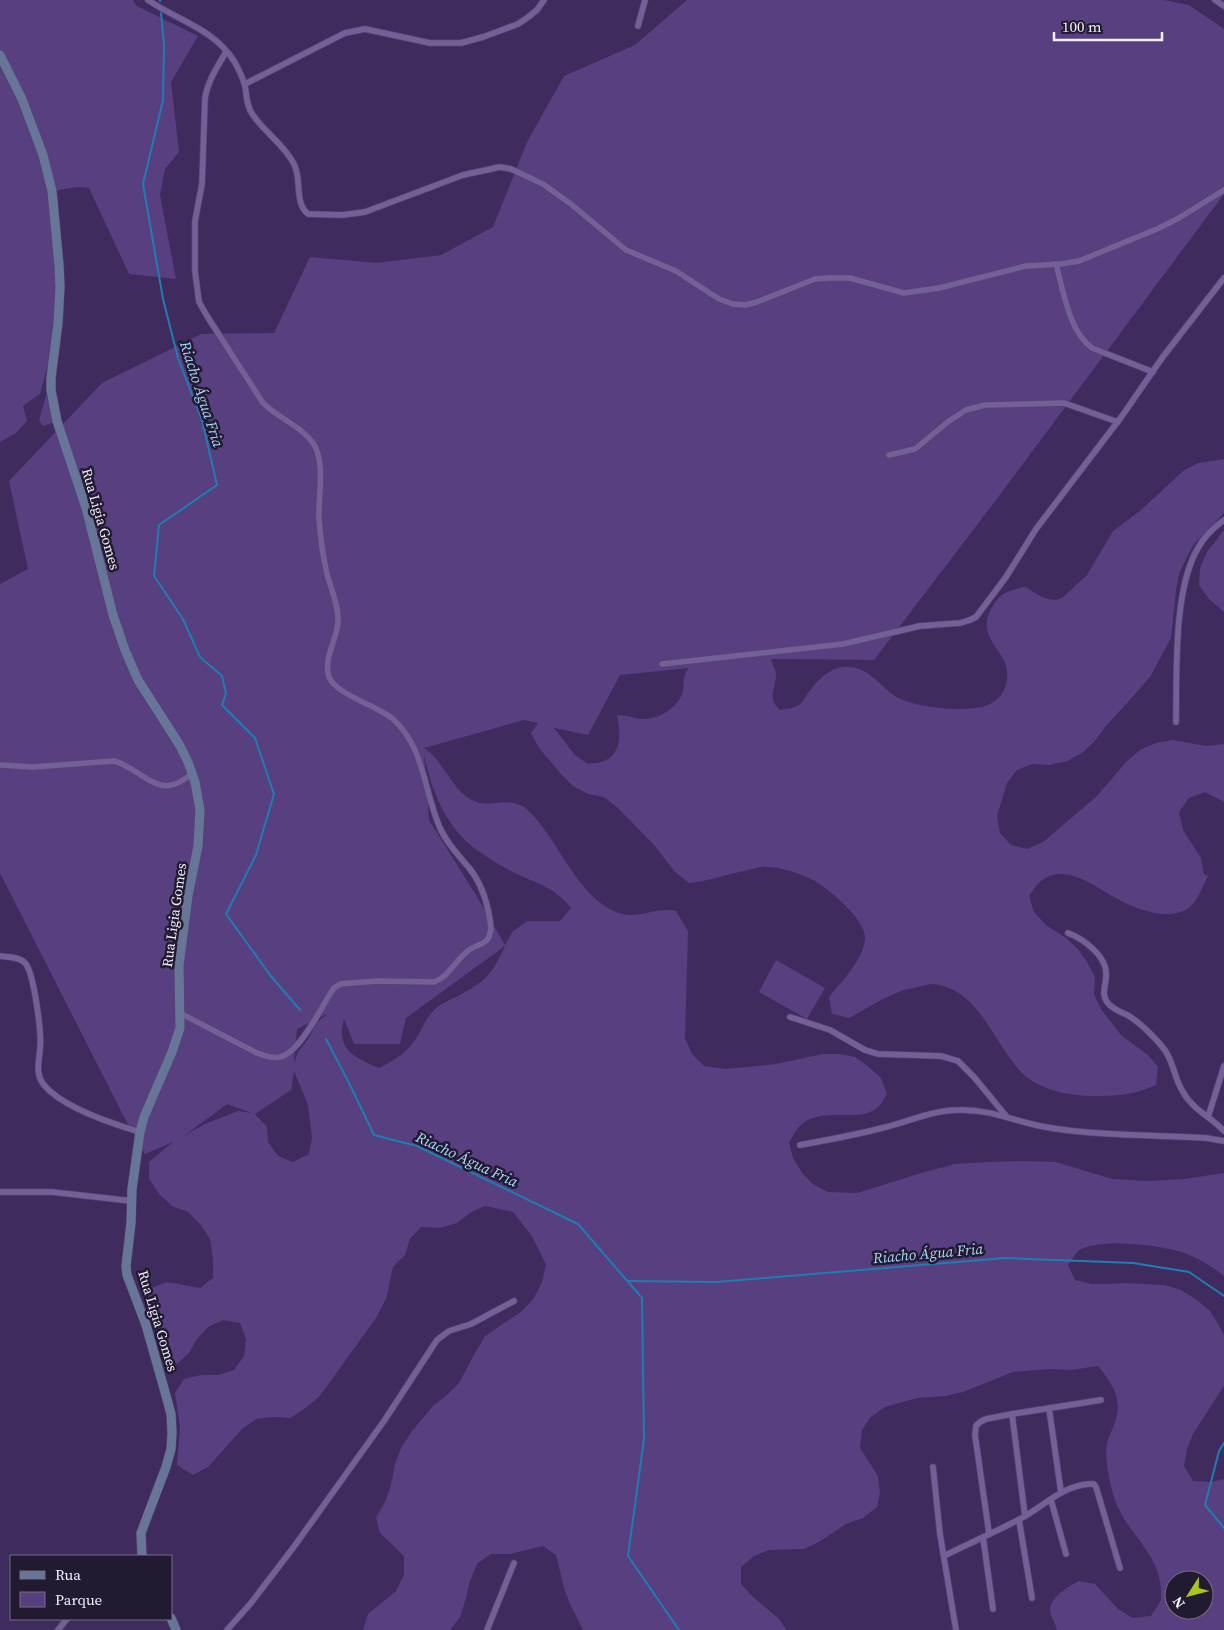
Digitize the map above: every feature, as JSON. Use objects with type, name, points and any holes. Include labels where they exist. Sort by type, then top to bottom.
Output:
[{"type":"street","points":[[148,0],[202,29],[219,43],[234,62],[245,84],[247,103],[251,112],[260,125],[289,154],[296,168],[301,201],[303,208],[308,214],[342,215],[365,212],[463,175],[500,167],[511,169],[528,176],[550,189],[626,250],[676,271],[719,299],[733,304],[745,305],[757,302],[815,280],[850,278],[904,292],[939,288],[1026,266],[1079,261],[1157,229],[1186,214],[1224,190]]},
{"type":"street","points":[[245,84],[345,33],[366,29],[430,42],[461,42],[483,37],[518,24],[537,10],[544,0]]},
{"type":"street","points":[[638,26],[645,0]]},
{"type":"street","points":[[1216,0],[1224,6]]},
{"type":"street","points":[[180,1013],[257,1053],[270,1057],[281,1057],[291,1051],[298,1043],[334,988],[340,984],[434,982],[442,980],[464,955],[488,940],[491,929],[482,890],[470,870],[452,850],[442,831],[426,790],[418,756],[409,738],[394,720],[370,705],[343,692],[330,678],[328,661],[338,622],[338,612],[326,571],[321,536],[318,453],[306,436],[263,403],[200,302],[195,271],[195,221],[202,184],[205,98],[210,79],[226,52]]},
{"type":"street","name":"Rua Ligia Gomes","points":[[0,55],[22,99],[42,155],[52,192],[60,287],[58,323],[51,378],[51,390],[57,421],[86,508],[113,615],[125,650],[138,680],[179,744],[188,762],[200,810],[200,827],[179,966],[180,1028],[172,1052],[144,1117],[140,1132],[126,1266],[127,1275],[146,1325],[165,1392],[172,1433],[171,1449],[166,1467],[141,1533],[139,1555]]},
{"type":"street","points":[[1056,264],[1074,324],[1085,343],[1092,348],[1153,372]]},
{"type":"street","points":[[662,664],[843,644],[920,626],[960,623],[970,620],[982,610],[1036,529],[1224,278]]},
{"type":"street","points":[[888,455],[916,449],[949,421],[966,410],[985,405],[1064,402],[1118,422]]},
{"type":"street","points":[[1176,722],[1179,618],[1185,583],[1198,547],[1224,520]]},
{"type":"street","points":[[0,765],[33,767],[114,761],[130,767],[155,784],[164,786],[177,783],[192,774]]},
{"type":"street","points":[[1068,933],[1086,942],[1094,949],[1103,964],[1106,976],[1104,998],[1108,1004],[1117,1011],[1131,1017],[1160,1044],[1169,1055],[1182,1090],[1192,1104],[1224,1131]]},
{"type":"street","points":[[0,956],[21,960],[30,969],[34,987],[40,1042],[38,1070],[39,1077],[44,1085],[54,1096],[102,1120],[140,1132]]},
{"type":"street","points":[[790,1017],[830,1030],[865,1050],[878,1054],[941,1056],[958,1061],[974,1077],[1006,1116]]},
{"type":"street","points":[[1208,1117],[1224,1066]]},
{"type":"street","points":[[800,1145],[881,1129],[939,1112],[959,1110],[981,1111],[1051,1128],[1206,1138],[1224,1141]]},
{"type":"street","points":[[0,1192],[52,1192],[132,1202]]},
{"type":"street","points":[[227,1630],[251,1603],[293,1548],[384,1421],[437,1340],[449,1331],[471,1324],[514,1301]]},
{"type":"street","points":[[993,1609],[975,1435],[976,1426],[986,1419],[1101,1400]]},
{"type":"street","points":[[1049,1408],[1061,1492]]},
{"type":"street","points":[[1012,1414],[1025,1516]]},
{"type":"street","points":[[933,1467],[940,1534],[956,1630]]},
{"type":"street","points":[[944,1556],[1019,1520],[1061,1492],[1086,1484],[1094,1484],[1120,1568]]},
{"type":"street","points":[[1051,1500],[1066,1554]]},
{"type":"street","points":[[1019,1520],[1032,1598]]},
{"type":"street","points":[[487,1630],[514,1563]]},
{"type":"street","points":[[58,1630],[66,1620]]},
{"type":"green space","points":[[0,0],[133,0],[137,6],[198,36],[171,82],[179,152],[165,169],[160,195],[176,279],[129,274],[89,188],[77,187],[52,191],[56,295],[49,361],[40,394],[23,406],[27,421],[16,433],[0,442]]},
{"type":"green space","points":[[687,0],[1164,0],[1189,5],[1224,29],[1224,194],[874,660],[771,659],[776,675],[773,698],[780,710],[799,705],[821,678],[837,668],[844,667],[858,668],[864,671],[895,696],[915,704],[942,708],[970,709],[990,704],[1002,693],[1007,675],[1004,660],[992,642],[987,628],[988,615],[997,600],[1008,592],[1026,587],[1048,599],[1057,600],[1062,598],[1087,575],[1113,531],[1140,511],[1183,471],[1198,463],[1224,459],[1224,513],[1194,544],[1179,574],[1171,638],[1150,677],[1105,727],[1095,741],[1082,753],[1067,761],[1049,765],[1032,764],[1017,770],[1007,783],[997,816],[1000,833],[1011,845],[1027,849],[1043,842],[1097,796],[1127,761],[1140,750],[1156,743],[1173,740],[1206,746],[1224,744],[1224,802],[1205,792],[1189,798],[1179,812],[1183,830],[1201,858],[1204,874],[1208,876],[1191,906],[1181,912],[1169,914],[1143,910],[1131,906],[1087,881],[1067,874],[1047,877],[1038,884],[1029,896],[1034,912],[1046,925],[1066,938],[1078,949],[1087,962],[1095,977],[1094,994],[1101,1009],[1121,1035],[1148,1055],[1158,1067],[1156,1085],[1125,1094],[1093,1096],[1055,1091],[1037,1084],[1022,1073],[1012,1061],[974,1007],[949,988],[933,984],[899,992],[882,999],[849,1018],[832,1014],[829,997],[860,956],[865,940],[860,923],[853,914],[835,896],[818,883],[789,871],[765,867],[689,883],[675,872],[654,845],[618,808],[604,797],[588,794],[573,786],[561,774],[539,748],[531,733],[538,723],[524,720],[424,748],[437,760],[458,789],[472,800],[487,804],[515,803],[530,812],[579,881],[602,904],[616,912],[631,915],[661,910],[676,911],[688,931],[685,1038],[692,1054],[704,1066],[726,1069],[776,1064],[823,1054],[839,1054],[855,1057],[881,1078],[887,1094],[879,1106],[870,1112],[816,1117],[806,1121],[795,1132],[789,1142],[793,1158],[803,1174],[814,1185],[828,1192],[857,1193],[955,1164],[1022,1161],[1056,1162],[1112,1179],[1149,1181],[1184,1179],[1224,1173],[1224,1276],[1205,1263],[1184,1253],[1145,1245],[1113,1244],[1086,1247],[1077,1252],[1068,1265],[1075,1280],[1092,1284],[1164,1285],[1181,1290],[1210,1311],[1224,1335],[1224,1386],[1193,1434],[1187,1449],[1184,1466],[1193,1481],[1210,1482],[1224,1479],[1224,1630],[1057,1630],[1050,1612],[1051,1605],[1061,1592],[1079,1581],[1095,1584],[1118,1609],[1133,1618],[1151,1616],[1161,1599],[1159,1578],[1155,1566],[1120,1512],[1111,1487],[1106,1449],[1118,1407],[1116,1394],[1098,1366],[1071,1370],[1050,1369],[1013,1372],[963,1392],[945,1396],[917,1398],[885,1407],[871,1417],[862,1430],[860,1448],[878,1476],[880,1493],[877,1507],[863,1518],[846,1524],[819,1542],[804,1549],[769,1550],[754,1556],[741,1567],[741,1584],[778,1618],[787,1630],[583,1630],[564,1588],[556,1555],[543,1546],[510,1554],[491,1554],[477,1564],[460,1617],[450,1630],[363,1630],[368,1614],[396,1591],[404,1575],[404,1556],[380,1533],[376,1517],[385,1502],[401,1448],[412,1431],[434,1405],[459,1383],[485,1336],[522,1311],[534,1298],[542,1282],[546,1265],[531,1235],[513,1212],[485,1206],[470,1213],[457,1223],[440,1228],[421,1227],[410,1239],[405,1255],[393,1267],[386,1299],[376,1318],[319,1397],[290,1418],[272,1417],[256,1419],[242,1429],[208,1467],[193,1475],[177,1465],[180,1427],[175,1393],[184,1379],[201,1375],[218,1375],[234,1370],[244,1356],[246,1339],[240,1323],[223,1320],[208,1327],[197,1339],[189,1353],[177,1364],[166,1351],[146,1304],[151,1288],[167,1282],[200,1288],[213,1278],[213,1258],[210,1239],[200,1224],[188,1212],[172,1206],[159,1194],[149,1179],[149,1162],[173,1142],[145,1154],[124,1117],[0,873],[0,584],[28,569],[9,481],[102,383],[201,334],[274,333],[310,257],[377,263],[441,255],[493,227],[527,142],[564,76],[635,45]],"holes":[[[689,668],[684,678],[682,694],[676,704],[667,712],[645,719],[617,715],[619,741],[614,753],[604,761],[588,764],[575,755],[554,728],[588,735],[620,675]],[[424,754],[439,802],[459,834],[472,847],[491,860],[553,891],[571,908],[560,921],[527,921],[513,931],[505,945],[429,820]],[[505,946],[486,978],[474,987],[436,1008],[427,1018],[417,1037],[405,1052],[395,1059],[379,1068],[355,1056],[349,1051],[342,1038],[344,1019],[354,1044],[400,1044],[406,1018]],[[329,1013],[316,1023],[309,1038],[298,1052],[294,1063],[297,1029]],[[294,1071],[308,1105],[312,1138],[309,1154],[293,1162],[278,1156],[268,1142],[267,1127],[255,1114],[291,1090]],[[227,1104],[252,1113],[238,1111],[205,1124],[185,1135]]]},
{"type":"green space","points":[[51,378],[57,421],[43,426],[39,420]]},
{"type":"green space","points":[[1224,530],[1224,612],[1209,599],[1199,585],[1200,568],[1207,552]]},
{"type":"green space","points":[[776,960],[825,988],[807,1019],[759,992]]},
{"type":"waterway","name":"Riacho Água Fria","points":[[161,13],[164,45],[163,100],[143,184],[163,299],[178,358],[202,420],[217,485],[159,525],[154,576],[183,619],[200,657],[222,676],[226,693],[222,705],[255,738],[274,794],[256,855],[226,914],[270,975],[300,1010]]},
{"type":"waterway","name":"Riacho Água Fria","points":[[326,1039],[374,1135],[417,1146],[578,1224],[642,1298],[644,1439],[628,1556],[679,1630]]},
{"type":"waterway","name":"Riacho Água Fria","points":[[628,1281],[717,1282],[1005,1258],[1133,1263],[1189,1272],[1224,1296]]},
{"type":"waterway","name":"Riacho Água Fria","points":[[1224,1443],[1219,1451],[1205,1505],[1224,1528]]}]
